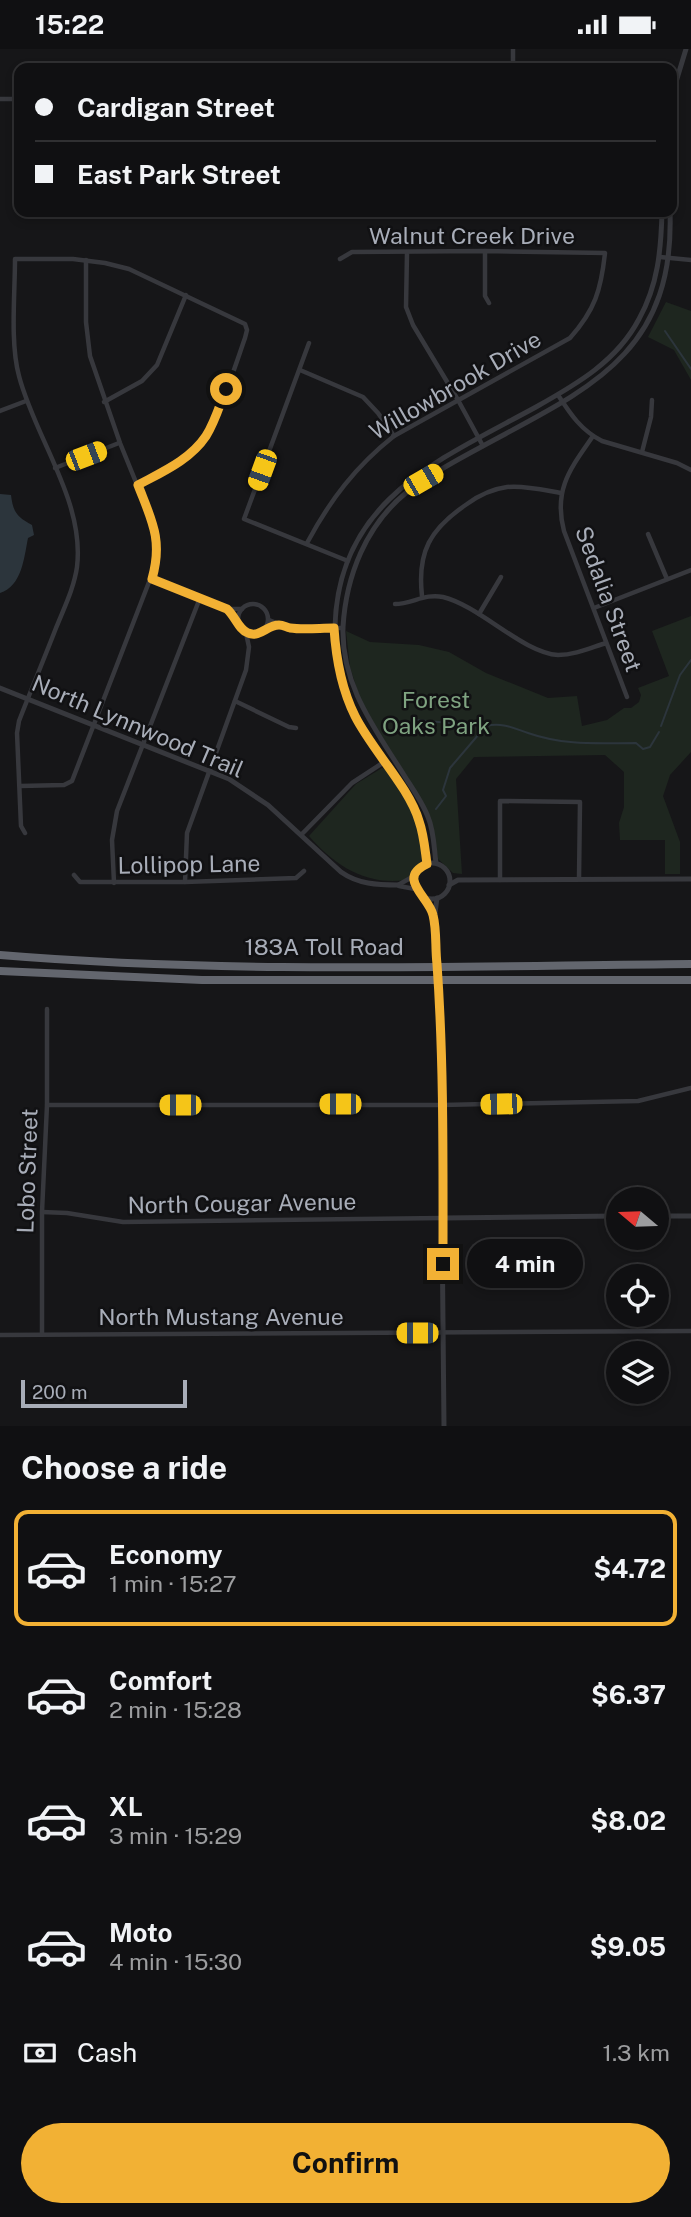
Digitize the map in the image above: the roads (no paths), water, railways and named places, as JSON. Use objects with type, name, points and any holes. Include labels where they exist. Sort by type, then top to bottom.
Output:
[{"type":"highway","name":"183A Toll Road","points":[[0,955],[123,963],[296,967],[691,964]]},
{"type":"highway","name":"183A Toll Road","points":[[0,971],[123,978],[373,981],[691,980]]},
{"type":"street","points":[[677,80],[687,49]]},
{"type":"street","points":[[427,864],[419,820],[411,803],[356,719],[347,698],[336,654],[334,628],[338,591],[348,561],[368,523],[386,500],[414,476],[596,370],[624,341],[647,303],[660,257],[662,217]]},
{"type":"street","points":[[436,863],[429,818],[367,717],[347,668],[343,628],[352,573],[374,529],[405,493],[423,480],[563,403],[599,379],[627,352],[654,307],[669,258],[670,217]]},
{"type":"street","points":[[485,251],[485,296],[489,303]]},
{"type":"street","name":"Walnut Creek Drive","points":[[341,259],[352,252],[605,253]]},
{"type":"street","points":[[407,253],[406,300],[410,316],[422,342],[483,446]]},
{"type":"street","name":"Willowbrook Drive","points":[[307,543],[334,496],[351,475],[394,436],[570,338],[595,305],[602,282],[605,253]]},
{"type":"street","points":[[660,257],[691,260]]},
{"type":"street","points":[[25,833],[21,825],[17,733],[27,699],[70,595],[77,569],[78,546],[76,527],[55,468],[26,401],[18,373],[15,349],[15,260],[86,260],[129,269],[245,324],[245,338],[208,434],[197,448],[179,462],[138,485]]},
{"type":"street","points":[[20,786],[64,785],[72,781],[156,564],[158,544],[155,529],[104,402],[90,356],[87,339],[86,260]]},
{"type":"street","points":[[104,402],[142,381],[157,365],[186,295]]},
{"type":"street","points":[[309,343],[244,519],[348,561]]},
{"type":"street","points":[[300,370],[363,397],[394,436]]},
{"type":"street","points":[[558,394],[575,422],[593,436],[691,470]]},
{"type":"street","points":[[642,452],[651,417],[652,400]]},
{"type":"street","points":[[0,411],[26,401]]},
{"type":"street","name":"Sedalia Street","points":[[593,436],[571,468],[561,493],[559,508],[564,531],[627,697]]},
{"type":"street","points":[[55,468],[120,443]]},
{"type":"street","points":[[422,597],[421,569],[427,545],[437,528],[451,515],[476,498],[506,487],[561,493]]},
{"type":"street","points":[[648,534],[667,579]]},
{"type":"street","points":[[594,608],[691,570]]},
{"type":"street","points":[[479,614],[501,577]]},
{"type":"street","points":[[152,579],[227,609],[242,609],[251,604],[261,606],[268,614],[266,628]]},
{"type":"street","points":[[395,604],[422,597],[444,597],[479,614],[532,646],[552,654],[573,653],[606,643]]},
{"type":"street","points":[[114,883],[113,826],[142,744],[200,598]]},
{"type":"street","points":[[185,882],[187,833],[246,670],[246,633],[227,609]]},
{"type":"street","points":[[239,622],[242,609]]},
{"type":"street","points":[[268,620],[298,628],[343,628]]},
{"type":"street","points":[[248,647],[255,634],[279,625]]},
{"type":"street","points":[[246,633],[255,634]]},
{"type":"street","name":"North Lynnwood Trail","points":[[0,688],[229,779],[268,805],[350,878],[379,885],[415,888]]},
{"type":"street","points":[[235,701],[296,728]]},
{"type":"street","points":[[301,835],[352,783],[384,762]]},
{"type":"street","points":[[500,880],[500,801],[580,802],[579,879]]},
{"type":"street","points":[[398,885],[414,876],[419,868],[436,863],[444,868],[449,876],[449,885]]},
{"type":"street","name":"Lollipop Lane","points":[[75,876],[80,882],[185,882],[296,878],[304,871]]},
{"type":"street","points":[[414,876],[415,888],[426,898],[433,918],[440,1017],[444,1426]]},
{"type":"street","points":[[449,876],[458,880],[691,879]]},
{"type":"street","points":[[426,898],[437,898],[458,880]]},
{"type":"street","points":[[433,918],[437,898]]},
{"type":"street","name":"Lobo Street","points":[[42,1335],[47,1009]]},
{"type":"street","points":[[47,1105],[442,1105],[638,1101],[691,1088]]},
{"type":"street","name":"North Cougar Avenue","points":[[42,1212],[67,1213],[122,1222],[443,1218]]},
{"type":"street","points":[[443,1218],[606,1216]]},
{"type":"street","points":[[669,1216],[691,1216]]},
{"type":"street","name":"North Mustang Avenue","points":[[0,1335],[691,1331]]},
{"type":"waterway","points":[[665,331],[691,369]]},
{"type":"waterway","points":[[661,726],[680,675],[691,660]]},
{"type":"waterway","points":[[415,720],[502,725],[555,740],[636,743],[643,749],[650,747],[659,732]]},
{"type":"waterway","points":[[436,809],[446,796],[443,790],[450,768],[485,727]]},
{"type":"park label","name":"Forest Oaks Park","points":[[436,712]]}]
